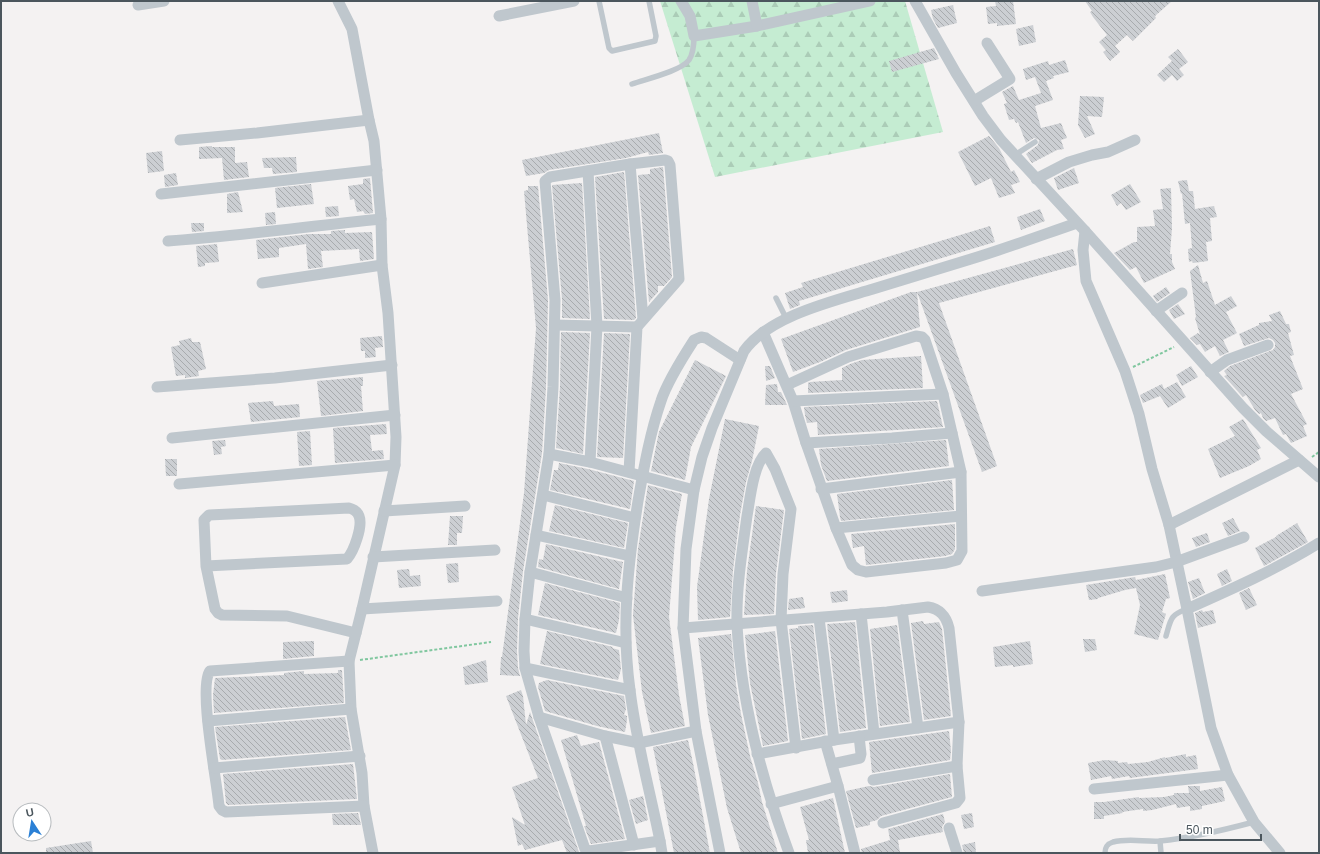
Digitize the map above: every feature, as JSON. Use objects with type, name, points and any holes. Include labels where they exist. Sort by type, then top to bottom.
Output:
[{"type":"street","points":[[138,5],[164,1]]},
{"type":"street","points":[[338,1],[352,29],[374,140],[381,219],[382,265],[392,365],[396,437],[395,466],[349,661],[351,709],[360,756],[364,806],[372,853]]},
{"type":"street","points":[[499,16],[574,1]]},
{"type":"street","points":[[681,1],[690,16],[694,36],[757,26],[870,1]]},
{"type":"street","points":[[752,1],[757,26]]},
{"type":"street","points":[[915,1],[956,73],[1001,140],[1210,372],[1266,431],[1319,477]]},
{"type":"street","points":[[974,101],[1010,79],[987,43]]},
{"type":"street","points":[[180,140],[369,120]]},
{"type":"street","points":[[1036,179],[1068,162],[1108,152],[1135,140]]},
{"type":"street","points":[[555,325],[597,326],[640,323],[679,279],[670,165],[668,161],[665,160],[630,164],[550,178],[545,181],[544,184],[555,300],[555,325],[549,454],[530,572],[525,619],[525,668],[539,717],[585,849],[589,852],[660,841]]},
{"type":"street","points":[[629,472],[640,323],[630,164]]},
{"type":"street","points":[[161,194],[377,170]]},
{"type":"street","points":[[588,171],[597,326],[590,462]]},
{"type":"street","points":[[168,241],[230,236],[381,219]]},
{"type":"street","points":[[720,853],[696,731],[683,628],[686,549],[694,490],[704,450],[740,360],[748,345],[763,332],[786,318],[838,299],[971,259],[1077,223]]},
{"type":"street","points":[[1085,232],[1083,250],[1086,281],[1125,370],[1139,414],[1152,469],[1169,526],[1211,728],[1228,775],[1254,822],[1280,853]]},
{"type":"street","points":[[262,283],[382,265]]},
{"type":"street","points":[[1156,311],[1182,293]]},
{"type":"street","points":[[763,332],[794,401],[821,489],[852,566],[858,570],[866,572],[946,563],[957,560],[962,551],[961,472],[943,394],[925,340],[922,337],[916,336],[848,357],[787,385]]},
{"type":"street","points":[[662,853],[639,743],[630,690],[626,643],[625,616],[635,518],[642,476],[661,401],[668,384],[694,340],[701,337],[706,338],[740,360]]},
{"type":"street","points":[[1210,372],[1226,360],[1268,345]]},
{"type":"street","points":[[157,387],[276,378],[392,365]]},
{"type":"street","points":[[794,401],[943,394]]},
{"type":"street","points":[[172,438],[395,415]]},
{"type":"street","points":[[806,443],[952,433]]},
{"type":"street","points":[[549,454],[590,462],[694,490]]},
{"type":"street","points":[[789,853],[771,804],[757,754],[744,685],[737,625],[739,581],[751,487],[760,458],[766,454],[775,468],[791,509],[783,574],[781,620],[796,748]]},
{"type":"street","points":[[1169,526],[1299,460]]},
{"type":"street","points":[[179,484],[395,466]]},
{"type":"street","points":[[821,489],[961,472]]},
{"type":"street","points":[[543,494],[635,518]]},
{"type":"street","points":[[384,511],[465,506]]},
{"type":"street","points":[[206,566],[347,559],[360,529],[359,515],[355,510],[349,508],[209,516],[204,520],[206,566],[215,609],[218,614],[287,616],[356,633]]},
{"type":"street","points":[[836,528],[961,516]]},
{"type":"street","points":[[536,535],[630,556]]},
{"type":"street","points":[[982,591],[1156,567],[1176,562],[1244,537]]},
{"type":"street","points":[[1187,609],[1240,586],[1292,560],[1319,543]]},
{"type":"street","points":[[373,557],[495,550]]},
{"type":"street","points":[[530,572],[627,598]]},
{"type":"street","points":[[362,609],[497,602]]},
{"type":"street","points":[[683,628],[819,618],[928,607],[934,608],[943,614],[947,620],[949,628],[959,722],[957,766],[960,798],[956,803],[883,822]]},
{"type":"street","points":[[902,610],[918,728]]},
{"type":"street","points":[[861,614],[874,734]]},
{"type":"street","points":[[819,618],[832,764],[855,853]]},
{"type":"street","points":[[525,619],[626,643]]},
{"type":"street","points":[[349,661],[210,671],[207,675],[205,689],[208,721],[219,806],[222,810],[226,812],[364,806]]},
{"type":"street","points":[[525,668],[630,690]]},
{"type":"street","points":[[208,721],[351,709]]},
{"type":"street","points":[[539,717],[605,736],[639,743],[696,731]]},
{"type":"street","points":[[757,754],[859,736],[959,722]]},
{"type":"street","points":[[605,736],[634,845]]},
{"type":"street","points":[[832,764],[860,758],[859,736]]},
{"type":"street","points":[[214,768],[360,756]]},
{"type":"street","points":[[873,780],[957,766]]},
{"type":"street","points":[[1094,789],[1228,775]]},
{"type":"street","points":[[771,804],[838,786]]},
{"type":"street","points":[[949,828],[957,853]]},
{"type":"lane","points":[[599,1],[609,48],[612,51],[655,41],[656,36],[649,1]]},
{"type":"lane","points":[[632,84],[678,68],[689,60],[694,45],[694,36]]},
{"type":"lane","points":[[1015,156],[1035,142]]},
{"type":"lane","points":[[776,298],[786,318]]},
{"type":"lane","points":[[1166,636],[1173,615],[1187,609]]},
{"type":"lane","points":[[1104,853],[1108,844],[1119,841],[1160,841],[1219,831],[1254,822]]},
{"type":"lane","points":[[1160,841],[1162,853]]},
{"type":"path","points":[[1125,370],[1184,342]]},
{"type":"path","points":[[349,661],[491,642]]},
{"type":"green space","points":[[660,1],[905,1],[943,132],[715,177]]},
{"type":"building","points":[[995,1],[1013,1],[1016,24],[997,26],[997,23],[988,24],[986,7],[996,6]]},
{"type":"building","points":[[1085,1],[1172,1],[1155,16],[1156,18],[1133,41],[1127,35],[1115,46],[1120,52],[1110,61],[1103,52],[1106,50],[1099,42],[1107,35],[1093,17],[1090,12],[1092,11]]},
{"type":"building","points":[[953,5],[957,23],[938,28],[933,19],[931,10]]},
{"type":"building","points":[[1033,25],[1036,42],[1019,46],[1016,29]]},
{"type":"building","points":[[934,48],[939,59],[892,72],[889,61]]},
{"type":"building","points":[[1178,49],[1188,62],[1179,69],[1184,75],[1177,81],[1172,75],[1164,82],[1157,75],[1172,61],[1168,57]]},
{"type":"building","points":[[1065,60],[1069,72],[1053,76],[1054,78],[1046,81],[1053,100],[1035,106],[1041,128],[1061,123],[1067,138],[1061,140],[1064,149],[1057,150],[1032,163],[1026,154],[1038,145],[1039,140],[1034,138],[1026,143],[1018,122],[1016,123],[1014,119],[1009,120],[1004,104],[1007,103],[1002,92],[1013,86],[1019,100],[1041,93],[1035,77],[1026,80],[1023,69],[1048,61],[1049,65]]},
{"type":"building","points":[[1080,96],[1104,97],[1102,117],[1087,116],[1095,134],[1085,138],[1078,125]]},
{"type":"building","points":[[659,133],[663,153],[649,155],[648,152],[626,158],[549,170],[544,173],[526,176],[522,160]]},
{"type":"building","points":[[989,136],[999,148],[1011,172],[1014,170],[1020,182],[1011,185],[1015,193],[999,198],[991,178],[975,186],[958,152]]},
{"type":"building","points":[[199,147],[235,147],[235,163],[247,162],[249,177],[224,180],[222,158],[199,159]]},
{"type":"building","points":[[162,151],[164,171],[148,173],[146,153]]},
{"type":"building","points":[[296,157],[297,172],[273,174],[272,168],[264,168],[262,158]]},
{"type":"building","points":[[663,167],[672,277],[664,286],[658,286],[658,292],[649,302],[638,175],[650,174],[650,169]]},
{"type":"building","points":[[1074,168],[1079,183],[1058,190],[1054,178]]},
{"type":"building","points":[[624,172],[636,318],[634,320],[604,319],[595,177]]},
{"type":"building","points":[[176,173],[178,185],[165,187],[164,175]]},
{"type":"building","points":[[370,178],[373,213],[365,214],[363,211],[357,212],[354,199],[350,200],[348,186],[363,184],[363,179]]},
{"type":"building","points":[[1187,180],[1189,191],[1193,191],[1195,209],[1214,206],[1217,217],[1210,218],[1212,241],[1206,242],[1208,261],[1193,263],[1192,261],[1189,262],[1188,249],[1192,248],[1190,223],[1185,224],[1182,193],[1181,194],[1178,181]]},
{"type":"building","points":[[582,183],[590,319],[562,318],[562,299],[552,185]]},
{"type":"building","points":[[311,184],[314,204],[277,208],[275,188]]},
{"type":"building","points":[[1130,184],[1141,202],[1126,210],[1121,203],[1117,206],[1111,195]]},
{"type":"building","points":[[528,186],[538,186],[548,300],[546,387],[542,453],[523,571],[518,618],[517,651],[520,676],[500,675],[501,657],[524,493],[536,328],[524,191],[528,190]]},
{"type":"building","points":[[1171,188],[1172,228],[1170,254],[1172,254],[1172,262],[1175,269],[1144,283],[1136,267],[1130,270],[1114,253],[1134,242],[1137,242],[1137,227],[1155,226],[1153,210],[1163,209],[1160,189]]},
{"type":"building","points":[[238,192],[243,212],[227,213],[227,194]]},
{"type":"building","points":[[338,206],[339,216],[326,217],[325,207]]},
{"type":"building","points":[[1040,209],[1045,221],[1021,230],[1017,217]]},
{"type":"building","points":[[275,212],[276,224],[266,225],[265,213]]},
{"type":"building","points":[[191,223],[204,223],[204,231],[192,232]]},
{"type":"building","points":[[990,226],[995,242],[799,301],[800,305],[790,309],[785,293],[803,287],[801,283]]},
{"type":"building","points":[[345,230],[345,233],[372,232],[374,259],[360,261],[359,249],[321,251],[323,267],[308,269],[306,244],[279,248],[279,257],[258,259],[256,240],[309,234],[331,234],[331,231]]},
{"type":"building","points":[[217,244],[219,262],[205,263],[205,266],[198,267],[196,246]]},
{"type":"building","points":[[1073,249],[1077,265],[939,303],[997,466],[982,472],[917,292]]},
{"type":"building","points":[[1198,265],[1203,283],[1207,281],[1215,305],[1231,296],[1237,306],[1226,312],[1237,333],[1223,340],[1229,352],[1220,356],[1215,346],[1205,352],[1200,344],[1197,345],[1190,338],[1198,333],[1200,335],[1195,318],[1190,271]]},
{"type":"building","points":[[1166,287],[1170,293],[1157,302],[1153,296]]},
{"type":"building","points":[[911,292],[917,292],[920,327],[846,350],[793,372],[781,339]]},
{"type":"building","points":[[1178,304],[1185,314],[1174,319],[1169,310]]},
{"type":"building","points":[[1280,311],[1286,324],[1289,324],[1291,332],[1288,333],[1294,355],[1290,356],[1303,389],[1291,394],[1307,424],[1303,426],[1307,436],[1291,443],[1286,434],[1283,435],[1275,418],[1266,421],[1261,413],[1259,414],[1255,410],[1246,395],[1243,397],[1224,376],[1227,375],[1224,371],[1230,366],[1273,350],[1275,343],[1269,338],[1244,346],[1239,334],[1259,325],[1259,323],[1272,321],[1269,315]]},
{"type":"building","points":[[561,332],[590,333],[583,454],[556,448],[560,387]]},
{"type":"building","points":[[604,333],[630,334],[623,458],[597,457]]},
{"type":"building","points":[[382,336],[383,347],[375,348],[376,357],[365,358],[365,351],[361,351],[360,338]]},
{"type":"building","points":[[191,338],[192,342],[200,342],[206,369],[198,371],[199,376],[185,378],[185,375],[176,376],[171,347],[180,345],[179,341]]},
{"type":"building","points":[[921,356],[923,388],[808,393],[808,383],[842,380],[842,368],[862,360]]},
{"type":"building","points":[[695,360],[726,376],[691,447],[685,480],[651,471],[659,432]]},
{"type":"building","points":[[765,366],[770,366],[775,378],[766,381]]},
{"type":"building","points":[[1191,366],[1198,377],[1182,386],[1176,375]]},
{"type":"building","points":[[363,377],[363,386],[361,386],[363,411],[321,416],[317,381]]},
{"type":"building","points":[[1177,382],[1186,397],[1168,408],[1160,396],[1143,403],[1140,395],[1162,384],[1164,389]]},
{"type":"building","points":[[777,384],[778,392],[781,392],[787,405],[765,405],[766,385]]},
{"type":"building","points":[[273,401],[274,406],[299,404],[300,417],[251,422],[248,403]]},
{"type":"building","points":[[937,401],[943,427],[818,435],[817,422],[807,423],[804,407]]},
{"type":"building","points":[[725,419],[759,426],[740,515],[733,570],[730,617],[698,620],[697,587],[709,499]]},
{"type":"building","points":[[1243,419],[1261,448],[1257,450],[1261,459],[1249,466],[1220,478],[1208,449],[1235,436],[1229,427]]},
{"type":"building","points":[[386,424],[387,434],[370,435],[372,451],[383,450],[384,459],[335,463],[333,428]]},
{"type":"building","points":[[310,431],[312,465],[299,466],[297,432]]},
{"type":"building","points":[[225,440],[226,446],[221,447],[222,454],[214,455],[212,441]]},
{"type":"building","points":[[946,440],[949,466],[827,481],[821,465],[819,449]]},
{"type":"building","points":[[165,459],[177,459],[177,476],[166,476]]},
{"type":"building","points":[[559,463],[634,481],[630,509],[550,490],[554,470],[558,470]]},
{"type":"building","points":[[952,480],[954,510],[841,521],[837,494]]},
{"type":"building","points":[[648,485],[682,494],[676,527],[669,617],[679,695],[685,726],[651,733],[642,692],[633,615],[638,549]]},
{"type":"building","points":[[555,505],[628,523],[624,548],[549,531]]},
{"type":"building","points":[[756,506],[784,510],[776,573],[774,614],[744,615],[747,571]]},
{"type":"building","points":[[450,516],[463,516],[462,533],[457,533],[457,545],[448,545]]},
{"type":"building","points":[[1233,518],[1240,531],[1228,536],[1222,523]]},
{"type":"building","points":[[1297,523],[1308,542],[1264,566],[1255,548],[1276,537]]},
{"type":"building","points":[[955,524],[955,549],[952,554],[945,556],[866,565],[864,546],[853,548],[851,534]]},
{"type":"building","points":[[1207,533],[1210,542],[1196,547],[1192,538]]},
{"type":"building","points":[[546,544],[623,562],[619,589],[538,567],[539,559],[543,560]]},
{"type":"building","points":[[458,563],[459,582],[448,583],[446,564]]},
{"type":"building","points":[[409,569],[410,576],[420,575],[421,586],[399,588],[397,570]]},
{"type":"building","points":[[1227,569],[1232,581],[1222,586],[1217,574]]},
{"type":"building","points":[[1165,574],[1170,598],[1166,599],[1162,612],[1166,614],[1158,640],[1134,634],[1140,605],[1136,588],[1098,599],[1089,600],[1086,585],[1135,577],[1136,580]]},
{"type":"building","points":[[1199,578],[1205,593],[1193,599],[1188,582]]},
{"type":"building","points":[[545,583],[620,603],[619,620],[616,633],[538,615]]},
{"type":"building","points":[[1249,588],[1257,605],[1246,610],[1239,593]]},
{"type":"building","points":[[847,590],[848,601],[832,603],[830,592]]},
{"type":"building","points":[[803,597],[805,608],[788,610],[789,599]]},
{"type":"building","points":[[1202,610],[1203,612],[1213,610],[1216,623],[1198,628],[1195,613]]},
{"type":"building","points":[[923,621],[924,624],[939,622],[942,629],[951,716],[924,720],[911,623]]},
{"type":"building","points":[[855,622],[866,728],[840,732],[827,624]]},
{"type":"building","points":[[813,625],[826,734],[802,739],[789,629],[798,628],[798,626]]},
{"type":"building","points":[[897,625],[910,722],[880,726],[870,629]]},
{"type":"building","points":[[547,631],[613,647],[612,648],[619,650],[621,669],[618,680],[540,664]]},
{"type":"building","points":[[775,631],[788,741],[763,746],[750,683],[745,635]]},
{"type":"building","points":[[731,634],[736,685],[750,756],[762,802],[778,853],[741,853],[727,808],[708,715],[698,638]]},
{"type":"building","points":[[1083,639],[1095,639],[1097,650],[1085,652]]},
{"type":"building","points":[[314,641],[314,656],[283,659],[283,642]]},
{"type":"building","points":[[1030,641],[1033,664],[1013,667],[1013,665],[995,667],[993,647]]},
{"type":"building","points":[[486,660],[488,682],[465,685],[463,667]]},
{"type":"building","points":[[338,670],[342,670],[344,703],[214,713],[213,695],[215,678],[284,675],[284,673],[304,671],[304,674],[338,673]]},
{"type":"building","points":[[547,680],[624,696],[626,709],[624,715],[627,716],[625,732],[597,726],[545,711],[538,687],[539,683]]},
{"type":"building","points":[[521,690],[526,725],[530,712],[579,852],[567,853],[562,840],[525,850],[522,844],[518,846],[512,817],[525,825],[512,787],[538,778],[506,696]]},
{"type":"building","points":[[345,717],[351,750],[220,759],[215,727]]},
{"type":"building","points":[[949,731],[951,751],[950,760],[872,773],[869,742]]},
{"type":"building","points":[[577,735],[581,746],[599,742],[625,839],[591,844],[584,826],[586,826],[561,740]]},
{"type":"building","points":[[688,740],[710,853],[674,853],[653,747]]},
{"type":"building","points":[[1186,754],[1186,757],[1196,755],[1198,769],[1130,778],[1129,776],[1112,779],[1111,776],[1091,780],[1088,763],[1105,760],[1118,761],[1118,763],[1127,762],[1128,764],[1148,762],[1165,757]]},
{"type":"building","points":[[353,764],[357,799],[228,805],[226,803],[223,774]]},
{"type":"building","points":[[950,774],[952,797],[881,816],[877,820],[870,822],[870,825],[856,828],[846,791],[869,786],[874,787]]},
{"type":"building","points":[[1188,786],[1200,786],[1200,791],[1222,787],[1225,801],[1202,806],[1202,809],[1190,811],[1190,806],[1177,808],[1176,804],[1152,810],[1143,811],[1143,809],[1122,812],[1123,813],[1104,816],[1104,819],[1094,819],[1094,802],[1139,797],[1164,797],[1174,795],[1174,793],[1189,793]]},
{"type":"building","points":[[643,796],[648,820],[636,824],[629,800]]},
{"type":"building","points":[[833,798],[845,853],[808,853],[806,840],[809,840],[800,807]]},
{"type":"building","points":[[358,813],[361,825],[333,825],[332,814]]},
{"type":"building","points":[[972,813],[974,827],[964,829],[961,815]]},
{"type":"building","points":[[943,814],[945,822],[942,827],[943,832],[898,840],[900,853],[862,853],[861,849],[890,840],[888,829]]},
{"type":"building","points":[[91,841],[93,853],[46,853],[46,848]]},
{"type":"building","points":[[975,842],[976,853],[964,853],[962,845]]}]
